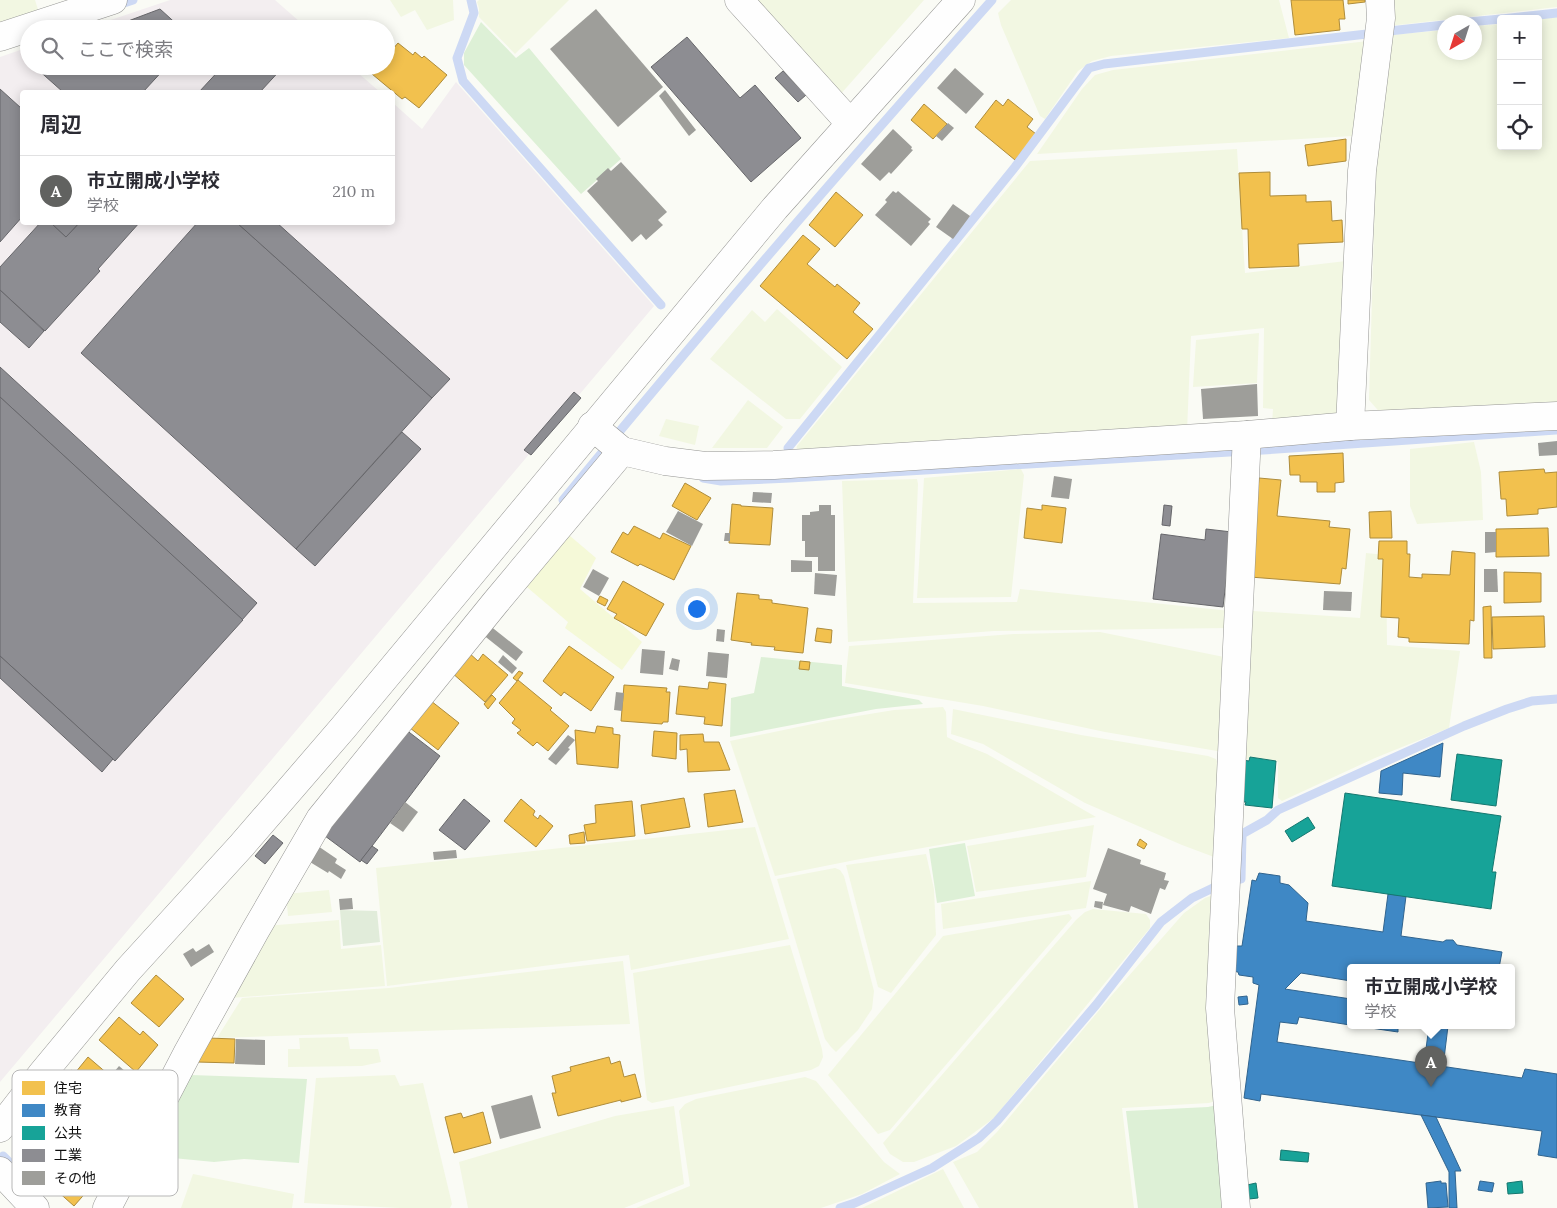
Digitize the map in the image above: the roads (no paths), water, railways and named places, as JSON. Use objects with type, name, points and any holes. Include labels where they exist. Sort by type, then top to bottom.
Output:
[{"type":"street","points":[[52,20],[113,0]]},
{"type":"street","points":[[739,0],[850,123]]},
{"type":"street","points":[[178,1071],[255,931],[320,819],[483,618],[610,448],[775,208],[961,0]]},
{"type":"street","points":[[1350,426],[1362,171],[1380,18],[1380,0]]},
{"type":"street","points":[[0,37],[20,30]]},
{"type":"street","points":[[610,448],[665,461],[704,466],[774,465],[1246,446],[1350,426],[1557,416]]},
{"type":"street","points":[[1236,1208],[1220,1008],[1246,446]]},
{"type":"street","points":[[45,1070],[128,970],[242,845],[343,728],[610,448]]},
{"type":"street","points":[[0,1128],[12,1112]]},
{"type":"street","points":[[0,1171],[12,1184]]},
{"type":"street","points":[[24,1196],[35,1208]]},
{"type":"street","points":[[107,1208],[113,1196]]},
{"type":"waterway","points":[[115,6],[133,0]]},
{"type":"waterway","points":[[471,0],[474,13],[457,58],[463,81],[661,305]]},
{"type":"waterway","points":[[563,500],[775,248],[992,0]]},
{"type":"waterway","points":[[1539,15],[1557,13]]},
{"type":"waterway","points":[[1482,21],[1497,19]]},
{"type":"waterway","points":[[1389,31],[1437,26]]},
{"type":"waterway","points":[[788,448],[1015,167],[1089,68],[1104,64],[1367,34]]},
{"type":"waterway","points":[[703,478],[721,481],[790,478],[1263,450],[1556,430]]},
{"type":"waterway","points":[[1237,880],[1241,879],[1242,834],[1267,820],[1278,810],[1464,726],[1532,701],[1557,699]]},
{"type":"waterway","points":[[840,1208],[932,1168],[979,1138],[997,1121],[1096,1005],[1161,922],[1192,898],[1215,887]]},
{"type":"waterway","points":[[3,1156],[12,1165]]},
{"type":"place","name":"市立開成小学校","points":[[1431,1087]]}]
